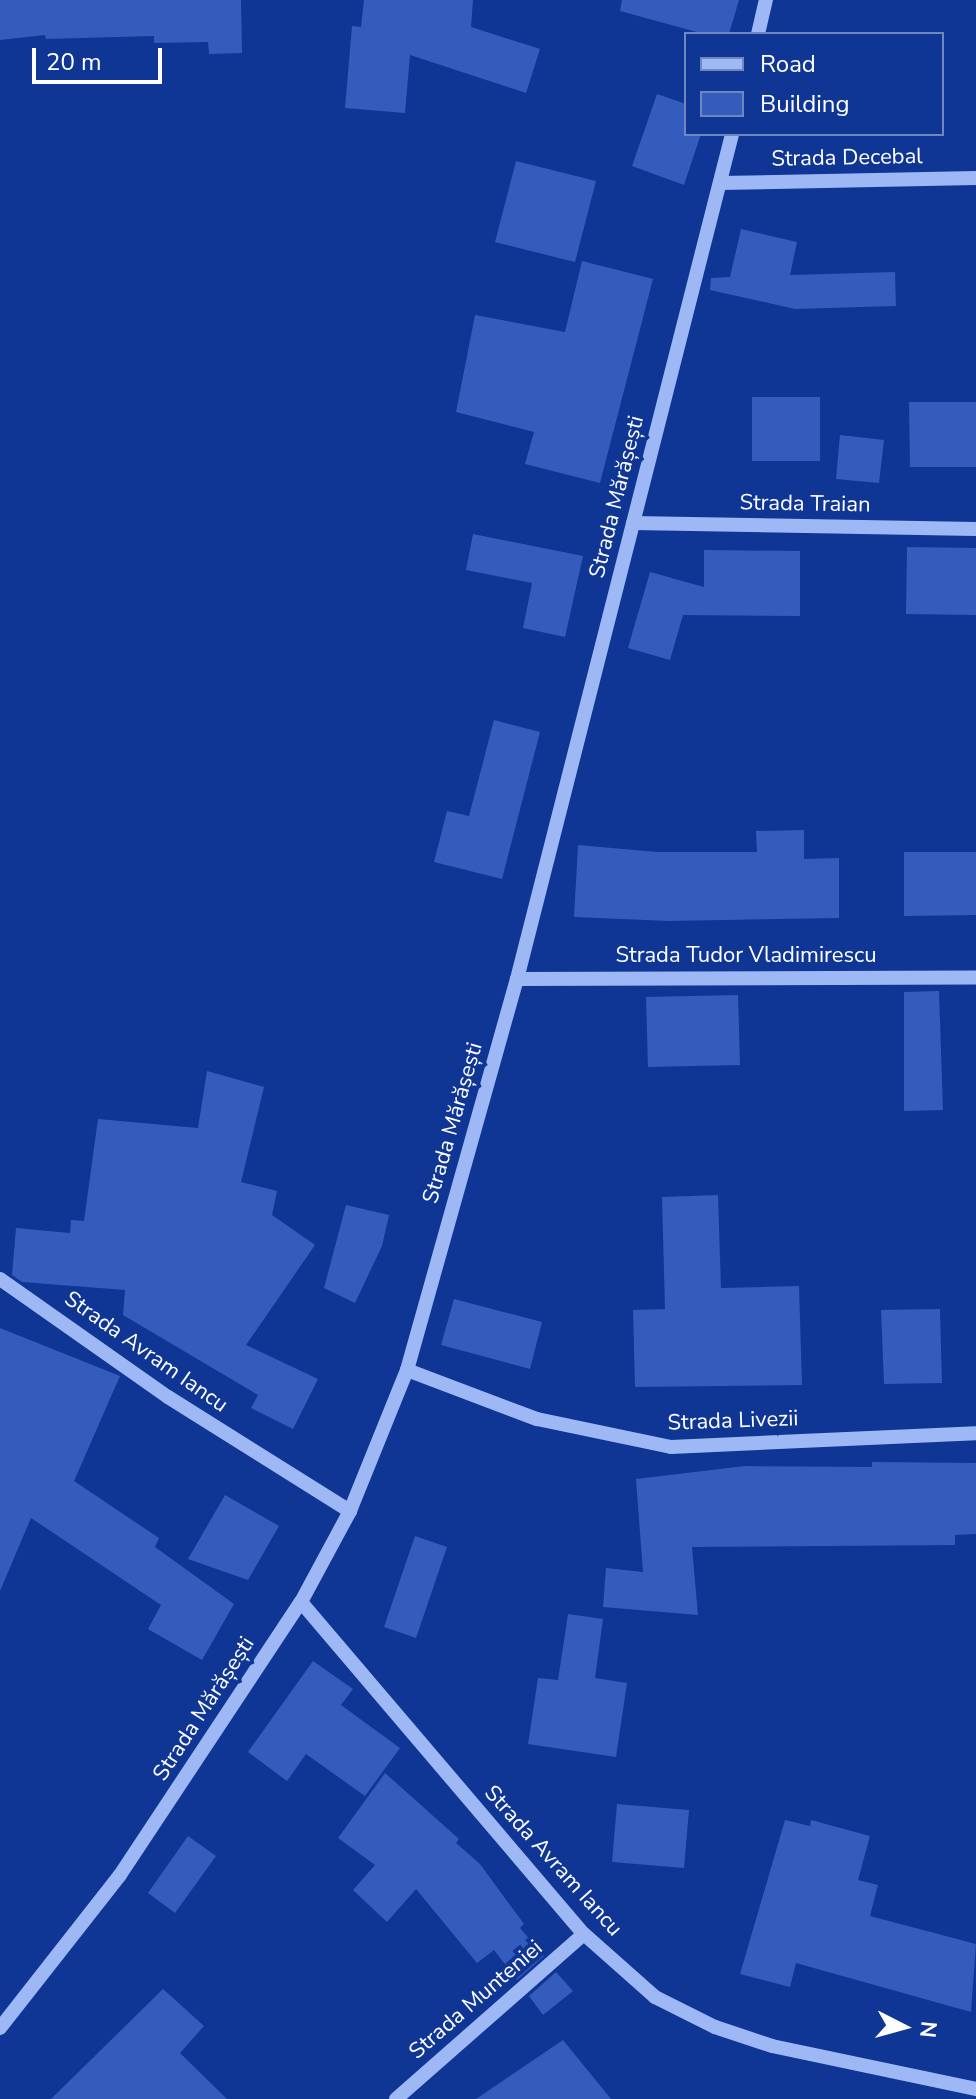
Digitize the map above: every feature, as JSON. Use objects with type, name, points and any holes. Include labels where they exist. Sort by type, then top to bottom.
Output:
[{"type":"street","points":[[758,32],[766,0]]},
{"type":"street","name":"Strada Mărășești","points":[[0,2028],[120,1875],[301,1602],[350,1511],[407,1370],[517,979],[732,136]]},
{"type":"street","name":"Strada Decebal","points":[[720,183],[976,178]]},
{"type":"street","name":"Strada Traian","points":[[633,523],[976,529]]},
{"type":"street","name":"Strada Tudor Vladimirescu","points":[[517,979],[976,977]]},
{"type":"street","name":"Strada Avram Iancu","points":[[0,1279],[168,1397],[350,1511]]},
{"type":"street","name":"Strada Livezii","points":[[407,1370],[537,1419],[671,1447],[976,1433]]},
{"type":"street","name":"Strada Avram Iancu","points":[[301,1602],[584,1934],[655,1997],[715,2027],[802,2053],[965,2091]]},
{"type":"street","name":"Strada Munteniei","points":[[396,2099],[584,1934]]},
{"type":"building","points":[[0,0],[241,0],[242,53],[209,54],[208,42],[154,43],[154,36],[46,39],[45,35],[0,40]]},
{"type":"building","points":[[364,0],[473,0],[471,27],[540,49],[526,93],[410,55],[405,113],[345,108],[352,26],[361,27]]},
{"type":"building","points":[[622,0],[739,0],[730,32],[697,32],[620,11]]},
{"type":"building","points":[[657,94],[684,103],[684,136],[700,136],[684,185],[632,166]]},
{"type":"building","points":[[516,161],[596,181],[575,262],[495,242]]},
{"type":"building","points":[[741,229],[797,242],[790,275],[895,272],[896,306],[795,309],[710,290],[711,278],[730,277]]},
{"type":"building","points":[[582,261],[653,279],[600,483],[525,464],[534,432],[456,412],[475,315],[565,332]]},
{"type":"building","points":[[752,397],[820,397],[820,461],[752,461]]},
{"type":"building","points":[[909,402],[976,402],[976,467],[910,467]]},
{"type":"building","points":[[840,435],[884,440],[879,483],[836,479]]},
{"type":"building","points":[[473,534],[583,556],[565,637],[523,628],[532,583],[466,570]]},
{"type":"building","points":[[907,547],[976,548],[976,615],[906,614]]},
{"type":"building","points":[[704,550],[800,551],[800,616],[683,615],[670,660],[628,648],[650,572],[704,587]]},
{"type":"building","points":[[494,720],[540,732],[502,879],[434,862],[447,811],[469,816]]},
{"type":"building","points":[[804,830],[804,859],[839,858],[839,918],[669,921],[574,917],[578,845],[657,852],[757,852],[756,831]]},
{"type":"building","points":[[904,852],[976,852],[976,915],[904,916]]},
{"type":"building","points":[[939,991],[943,1110],[904,1111],[904,992]]},
{"type":"building","points":[[738,995],[740,1065],[648,1067],[646,997]]},
{"type":"building","points":[[207,1071],[264,1087],[241,1182],[277,1191],[272,1215],[315,1245],[246,1345],[318,1379],[293,1429],[251,1408],[258,1395],[123,1315],[125,1290],[22,1282],[12,1275],[16,1228],[70,1233],[71,1220],[84,1221],[98,1119],[198,1128]]},
{"type":"building","points":[[718,1195],[721,1288],[799,1286],[802,1385],[635,1387],[633,1310],[665,1309],[662,1197]]},
{"type":"building","points":[[346,1205],[389,1215],[382,1246],[355,1303],[324,1288]]},
{"type":"building","points":[[454,1299],[542,1322],[530,1369],[441,1345]]},
{"type":"building","points":[[940,1309],[942,1383],[884,1384],[881,1310]]},
{"type":"building","points":[[0,1328],[120,1376],[74,1481],[159,1538],[155,1547],[234,1604],[202,1660],[148,1629],[161,1605],[31,1518],[0,1591]]},
{"type":"building","points":[[872,1462],[976,1463],[976,1534],[955,1535],[955,1545],[692,1547],[698,1615],[603,1607],[606,1568],[643,1572],[636,1479],[745,1466],[872,1467]]},
{"type":"building","points":[[225,1495],[279,1526],[248,1580],[188,1559]]},
{"type":"building","points":[[415,1536],[447,1547],[416,1638],[384,1627]]},
{"type":"building","points":[[568,1614],[603,1619],[595,1678],[627,1683],[616,1757],[528,1744],[538,1678],[558,1680]]},
{"type":"building","points":[[313,1661],[353,1689],[341,1705],[400,1748],[365,1796],[306,1754],[287,1781],[248,1752]]},
{"type":"building","points":[[385,1773],[459,1839],[456,1843],[480,1864],[524,1924],[520,1928],[544,1956],[517,1980],[494,1950],[477,1963],[416,1889],[387,1922],[353,1890],[375,1865],[338,1838]]},
{"type":"building","points":[[617,1804],[689,1810],[684,1868],[612,1862]]},
{"type":"building","points":[[785,1820],[810,1826],[811,1820],[870,1836],[858,1880],[878,1885],[870,1916],[976,1944],[971,2012],[796,1963],[790,1987],[740,1974]]},
{"type":"building","points":[[188,1836],[216,1856],[175,1913],[148,1893]]},
{"type":"building","points":[[556,1972],[573,1991],[543,2015],[529,1996]]},
{"type":"building","points":[[163,1989],[204,2026],[180,2053],[227,2099],[51,2099]]},
{"type":"building","points":[[563,2040],[611,2099],[476,2099]]}]
